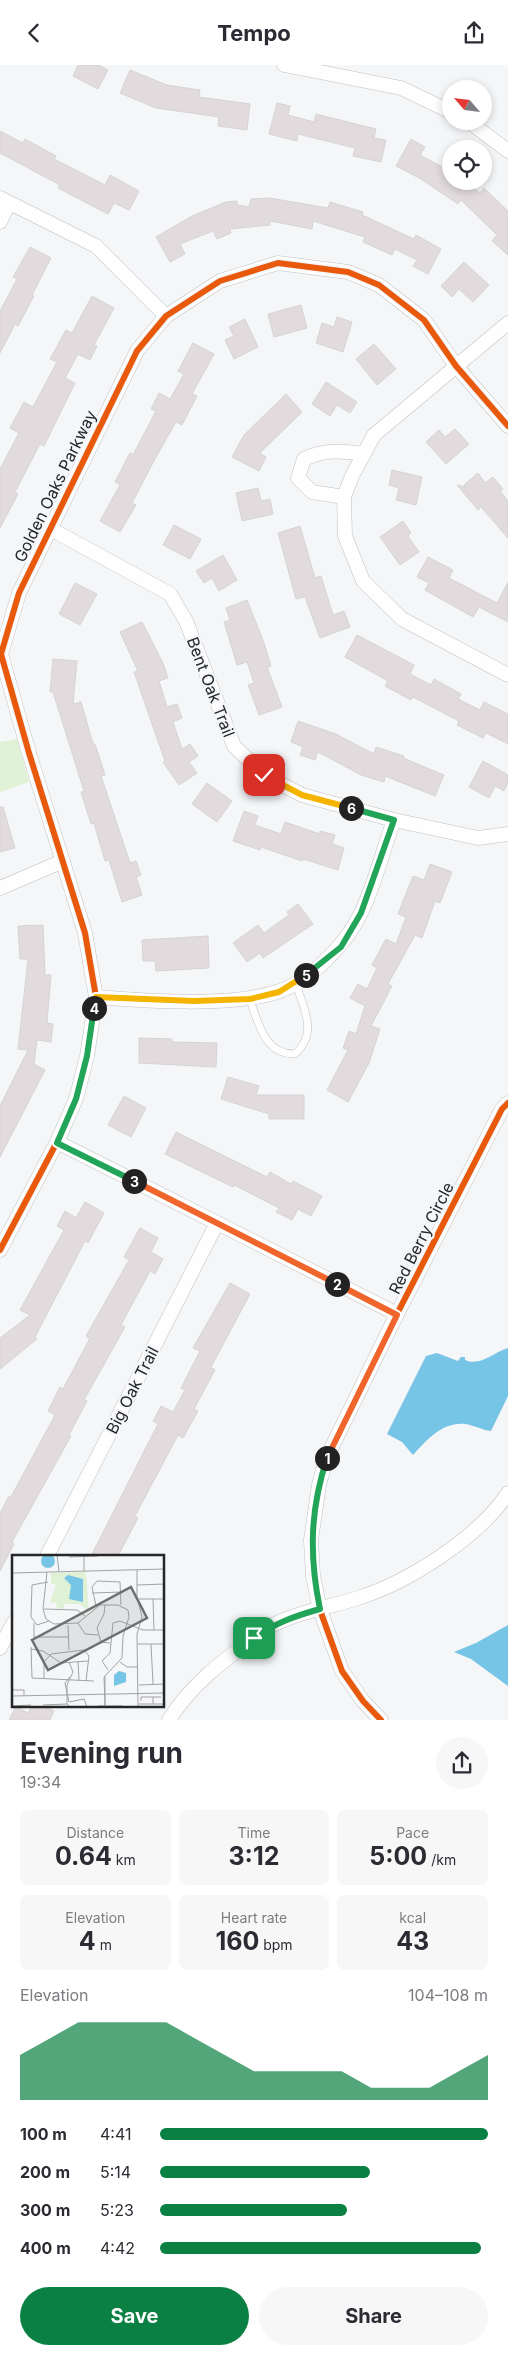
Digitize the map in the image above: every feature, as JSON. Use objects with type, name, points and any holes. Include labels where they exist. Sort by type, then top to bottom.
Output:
[{"type":"street","points":[[284,65],[401,88],[442,108]]},
{"type":"street","points":[[480,130],[508,151]]},
{"type":"street","points":[[0,222],[5,201],[96,246],[166,316]]},
{"type":"street","name":"Golden Oaks Parkway","points":[[0,1250],[57,1143],[76,1099],[87,1056],[96,997],[85,933],[29,753],[1,654],[19,593],[49,528],[137,351],[166,316],[220,281],[278,263],[348,272],[379,285],[424,320],[456,366],[508,426]]},
{"type":"street","points":[[508,323],[374,435],[352,476],[344,497],[345,536],[363,581],[402,619],[508,675]]},
{"type":"street","points":[[344,497],[312,492],[298,479],[304,459],[316,453],[333,450],[364,454]]},
{"type":"street","name":"Bent Oak Trail","points":[[49,528],[170,594],[186,621],[234,746],[264,775],[302,795],[394,820],[478,837],[508,834]]},
{"type":"street","points":[[96,997],[194,1001],[250,999],[279,992],[296,983],[341,947],[361,913],[394,820]]},
{"type":"street","points":[[0,888],[63,861]]},
{"type":"street","name":"Red Berry Circle","points":[[381,1720],[363,1701],[342,1671],[320,1609],[313,1576],[311,1539],[319,1485],[326,1459],[397,1315],[502,1109],[508,1103]]},
{"type":"street","points":[[57,1143],[397,1315]]},
{"type":"street","name":"Big Oak Trail","points":[[48,1555],[217,1223]]},
{"type":"street","points":[[169,1720],[198,1684],[226,1658],[273,1625],[294,1616],[360,1598],[403,1579],[449,1550],[477,1529],[508,1493]]},
{"type":"street","points":[[0,1649],[12,1625]]},
{"type":"lane","points":[[250,999],[263,1034],[273,1047],[284,1054],[295,1054],[308,1039],[309,1031],[296,983]]},
{"type":"green space","points":[[17,739],[29,782],[0,792],[0,742]]},
{"type":"water","points":[[508,1348],[508,1396],[491,1431],[465,1424],[449,1426],[436,1433],[413,1455],[402,1442],[387,1434],[426,1356],[437,1353],[458,1361],[461,1357],[465,1357],[465,1360],[476,1362]]},
{"type":"water","points":[[508,1625],[508,1686],[471,1659],[454,1652],[476,1643]]},
{"type":"building","points":[[78,65],[99,65],[108,70],[98,89],[73,76]]},
{"type":"building","points":[[130,70],[167,85],[200,90],[199,97],[250,104],[247,130],[218,126],[219,117],[156,108],[120,93]]},
{"type":"building","points":[[277,103],[290,106],[288,115],[314,122],[316,114],[376,129],[374,138],[386,140],[381,162],[353,156],[355,148],[298,134],[297,141],[269,134]]},
{"type":"building","points":[[0,131],[23,143],[25,139],[56,156],[54,159],[105,185],[110,175],[139,191],[129,210],[114,203],[108,214],[58,188],[60,185],[0,153]]},
{"type":"building","points":[[411,139],[425,147],[420,155],[442,167],[442,190],[476,190],[480,193],[482,190],[486,190],[508,211],[508,255],[492,241],[497,235],[461,200],[458,204],[421,179],[396,166]]},
{"type":"building","points":[[269,198],[328,208],[330,202],[363,212],[362,215],[414,239],[416,235],[441,249],[428,274],[413,266],[417,260],[395,249],[392,255],[363,242],[365,237],[313,221],[312,229],[270,221],[270,225],[230,229],[231,233],[217,239],[213,231],[180,244],[185,254],[170,262],[156,237],[192,216],[226,202],[237,201],[237,205],[249,207],[251,199]]},
{"type":"building","points":[[30,247],[51,258],[18,326],[15,324],[0,353],[0,311],[17,279],[13,277]]},
{"type":"building","points":[[464,262],[489,285],[473,302],[459,289],[452,297],[441,286]]},
{"type":"building","points":[[92,296],[114,308],[94,345],[97,346],[90,360],[78,354],[65,378],[75,383],[44,446],[40,444],[15,492],[18,494],[0,528],[0,469],[19,433],[10,428],[24,402],[33,407],[57,362],[50,359],[66,330],[72,333]]},
{"type":"building","points":[[301,305],[307,328],[274,337],[268,314]]},
{"type":"building","points":[[337,317],[352,322],[343,352],[316,343],[322,323],[334,327]]},
{"type":"building","points":[[245,319],[258,347],[234,359],[225,340],[234,336],[229,327]]},
{"type":"building","points":[[193,343],[214,354],[192,394],[197,396],[182,425],[176,422],[132,503],[136,505],[120,532],[100,521],[120,485],[115,482],[130,453],[133,455],[156,411],[151,409],[159,393],[170,399],[184,374],[178,371]]},
{"type":"building","points":[[374,344],[396,369],[377,385],[356,359]]},
{"type":"building","points":[[326,382],[357,402],[350,413],[337,405],[330,416],[312,404]]},
{"type":"building","points":[[286,394],[302,412],[260,453],[266,457],[259,471],[232,457],[244,435]]},
{"type":"building","points":[[455,429],[469,444],[446,464],[426,442],[439,430],[445,437]]},
{"type":"building","points":[[392,470],[422,477],[416,505],[396,500],[399,488],[389,485]]},
{"type":"building","points":[[478,473],[485,483],[493,477],[503,489],[500,491],[508,501],[508,538],[481,507],[478,510],[457,485],[466,487],[464,485]]},
{"type":"building","points":[[258,488],[261,501],[270,499],[273,514],[242,521],[236,493]]},
{"type":"building","points":[[403,521],[411,533],[408,536],[419,552],[400,565],[380,537]]},
{"type":"building","points":[[174,525],[201,539],[190,559],[163,545]]},
{"type":"building","points":[[300,526],[315,578],[321,576],[333,615],[344,611],[350,627],[320,638],[305,597],[296,599],[278,533]]},
{"type":"building","points":[[223,555],[237,580],[219,591],[212,578],[204,583],[196,571]]},
{"type":"building","points":[[428,557],[453,570],[449,578],[497,603],[508,582],[508,622],[479,607],[473,617],[425,590],[429,583],[417,577]]},
{"type":"building","points":[[75,583],[97,594],[80,625],[59,614]]},
{"type":"building","points":[[247,600],[263,640],[271,666],[267,667],[282,707],[259,715],[248,685],[254,683],[247,662],[237,665],[224,622],[230,620],[226,608]]},
{"type":"building","points":[[142,622],[163,663],[168,678],[159,681],[167,707],[177,704],[182,718],[173,722],[182,749],[190,744],[198,756],[189,762],[197,773],[179,785],[163,762],[165,761],[134,672],[138,671],[120,632]]},
{"type":"building","points":[[357,635],[414,665],[410,674],[431,685],[434,679],[461,694],[458,699],[480,710],[484,702],[508,714],[508,744],[486,733],[483,738],[457,725],[459,721],[413,697],[411,700],[385,686],[388,681],[345,657]]},
{"type":"building","points":[[53,659],[77,661],[73,704],[81,702],[93,744],[95,744],[105,775],[101,776],[130,863],[136,861],[141,875],[136,877],[142,895],[122,902],[109,860],[105,861],[94,823],[91,824],[81,792],[84,791],[53,692],[50,692]]},
{"type":"building","points":[[298,721],[336,734],[374,754],[376,747],[404,756],[403,758],[444,775],[435,796],[385,776],[384,782],[361,775],[318,752],[315,760],[300,755],[303,747],[291,742]]},
{"type":"building","points":[[483,761],[508,775],[508,783],[504,791],[495,786],[489,798],[469,787]]},
{"type":"building","points":[[207,783],[232,801],[217,822],[192,804]]},
{"type":"building","points":[[0,807],[3,807],[15,848],[0,852]]},
{"type":"building","points":[[244,811],[258,816],[255,825],[281,834],[285,822],[320,834],[320,831],[335,835],[332,844],[344,848],[338,870],[303,859],[302,861],[261,847],[260,850],[233,841]]},
{"type":"building","points":[[430,864],[452,872],[440,903],[435,901],[422,938],[415,935],[388,984],[392,986],[371,1026],[380,1029],[369,1063],[348,1102],[327,1090],[348,1050],[343,1048],[349,1031],[356,1034],[365,1006],[350,998],[358,984],[367,989],[377,968],[372,965],[386,939],[396,944],[406,917],[398,914],[413,876],[424,880]]},
{"type":"building","points":[[298,904],[313,924],[263,958],[260,953],[247,962],[233,943],[258,925],[264,933],[289,915],[287,912]]},
{"type":"building","points":[[43,925],[45,975],[51,975],[47,1023],[53,1024],[51,1042],[37,1040],[34,1064],[45,1070],[0,1157],[0,1106],[28,1050],[18,1049],[28,959],[20,959],[18,926]]},
{"type":"building","points":[[208,936],[209,968],[156,971],[155,961],[143,961],[142,940]]},
{"type":"building","points":[[139,1038],[172,1039],[172,1042],[217,1043],[216,1067],[139,1063]]},
{"type":"building","points":[[228,1077],[259,1086],[256,1095],[304,1095],[304,1119],[269,1119],[269,1114],[221,1099]]},
{"type":"building","points":[[124,1096],[146,1108],[131,1137],[108,1125]]},
{"type":"building","points":[[176,1132],[267,1177],[270,1172],[291,1184],[293,1181],[322,1196],[311,1216],[298,1209],[292,1220],[276,1212],[279,1208],[234,1185],[233,1187],[165,1154]]},
{"type":"building","points":[[85,1202],[104,1213],[88,1243],[85,1241],[35,1337],[37,1339],[0,1369],[0,1338],[30,1315],[20,1310],[64,1230],[57,1226],[65,1211],[76,1218]]},
{"type":"building","points":[[140,1228],[158,1238],[151,1252],[163,1259],[155,1274],[150,1271],[121,1325],[125,1327],[84,1400],[87,1401],[69,1435],[71,1436],[12,1542],[14,1544],[0,1571],[0,1513],[9,1496],[11,1497],[55,1415],[48,1411],[60,1387],[63,1389],[90,1338],[86,1336],[129,1260],[124,1257]]},
{"type":"building","points":[[230,1283],[250,1294],[211,1367],[215,1370],[194,1409],[198,1411],[183,1438],[178,1435],[135,1516],[138,1518],[119,1555],[92,1555],[158,1424],[153,1421],[161,1406],[173,1412],[185,1390],[181,1388],[200,1351],[193,1348]]},
{"type":"building","points":[[16,1707],[28,1713],[31,1707],[47,1707],[54,1711],[50,1720],[9,1720]]},
{"type":"cycle path","points":[[0,1250],[57,1142],[76,1099],[87,1056],[96,997],[85,933],[29,753],[1,654],[19,593],[137,351],[166,316],[220,281],[278,263],[348,272],[379,285],[424,320],[456,366],[508,426]]},
{"type":"cycle path","points":[[381,1720],[363,1701],[342,1671],[320,1610],[313,1576],[311,1540],[319,1485],[326,1459],[397,1314],[502,1109],[508,1103]]},
{"type":"route","points":[[254,1638],[273,1625],[294,1616],[320,1609],[313,1576],[311,1539],[319,1485],[326,1459],[397,1315],[57,1143],[76,1099],[87,1056],[96,997],[194,1001],[250,999],[279,992],[296,983],[341,947],[361,913],[394,820],[302,795],[264,775]]}]
